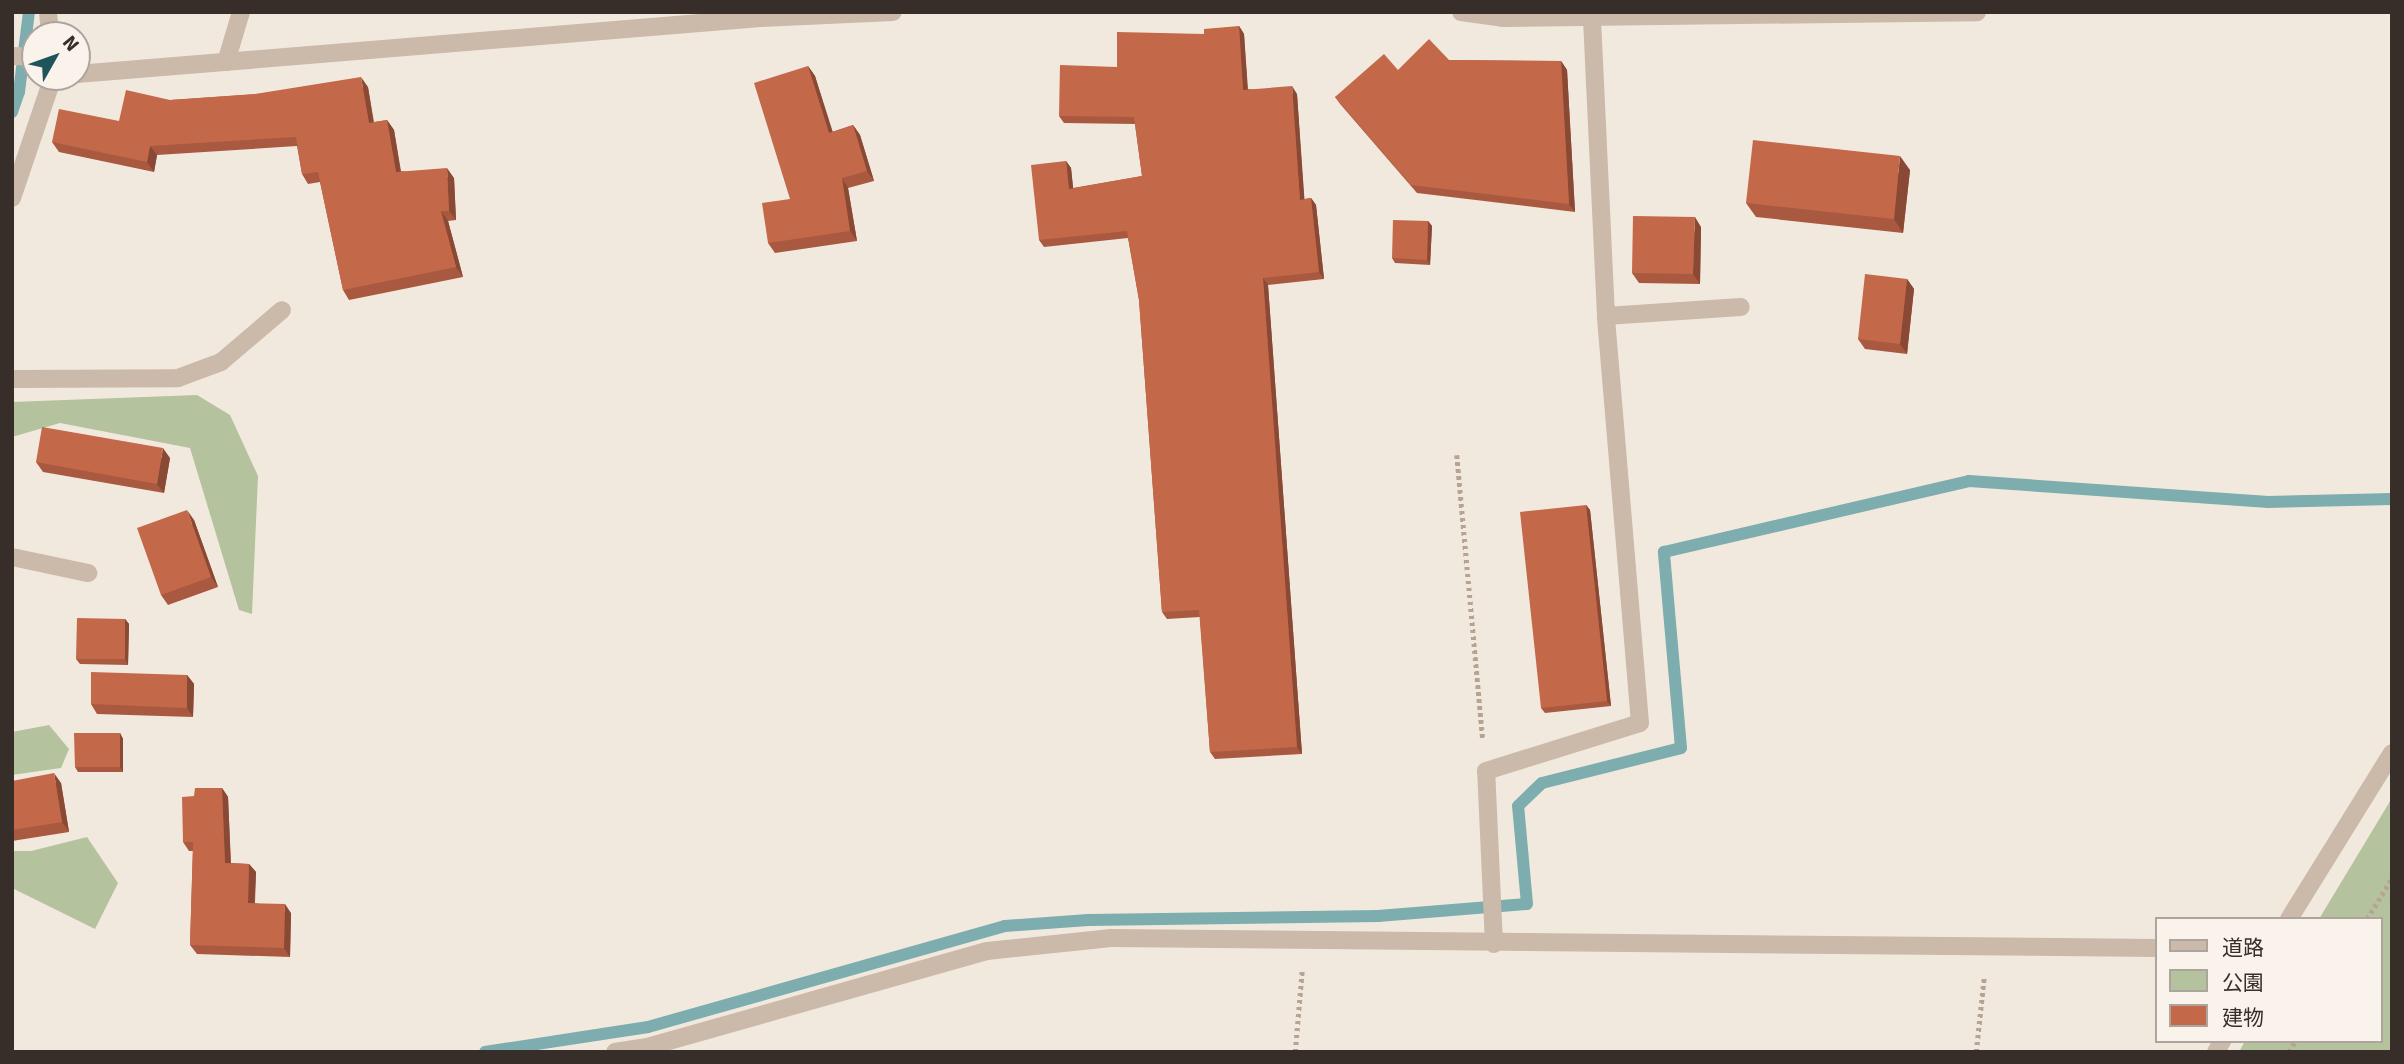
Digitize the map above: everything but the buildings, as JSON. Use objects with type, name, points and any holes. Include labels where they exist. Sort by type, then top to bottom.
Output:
[{"type":"street","points":[[226,62],[241,12]]},
{"type":"street","points":[[91,73],[761,18],[893,12]]},
{"type":"street","points":[[1461,12],[1503,18],[1977,12]]},
{"type":"street","points":[[1494,944],[1486,771],[1640,723],[1606,316],[1592,16]]},
{"type":"street","points":[[12,198],[48,91]]},
{"type":"street","points":[[1606,316],[1741,307]]},
{"type":"street","points":[[12,379],[178,378],[221,362],[282,310]]},
{"type":"street","points":[[12,557],[88,573]]},
{"type":"street","points":[[2290,917],[2392,753]]},
{"type":"street","points":[[615,1052],[651,1046],[987,951],[1111,938],[1494,944],[2156,948]]},
{"type":"path","points":[[1457,455],[1486,771]]},
{"type":"path","points":[[2368,917],[2392,878]]},
{"type":"path","points":[[1295,1052],[1304,941]]},
{"type":"path","points":[[1976,1052],[1987,948]]},
{"type":"green space","points":[[197,395],[230,415],[258,476],[252,614],[239,610],[190,448],[60,423],[12,437],[12,402]]},
{"type":"green space","points":[[49,725],[69,749],[61,768],[12,775],[12,732]]},
{"type":"green space","points":[[2392,798],[2392,1052],[2239,1052],[2244,1043],[2383,1043],[2383,917],[2320,917]]},
{"type":"green space","points":[[87,837],[118,883],[95,929],[12,888],[12,851],[31,851]]},
{"type":"waterway","points":[[12,112],[19,92],[29,12]]},
{"type":"waterway","points":[[485,1052],[648,1027],[1005,926],[1088,920],[1378,916],[1527,904],[1518,806],[1542,783],[1681,748],[1664,552],[1969,481],[2268,502],[2392,499]]}]
